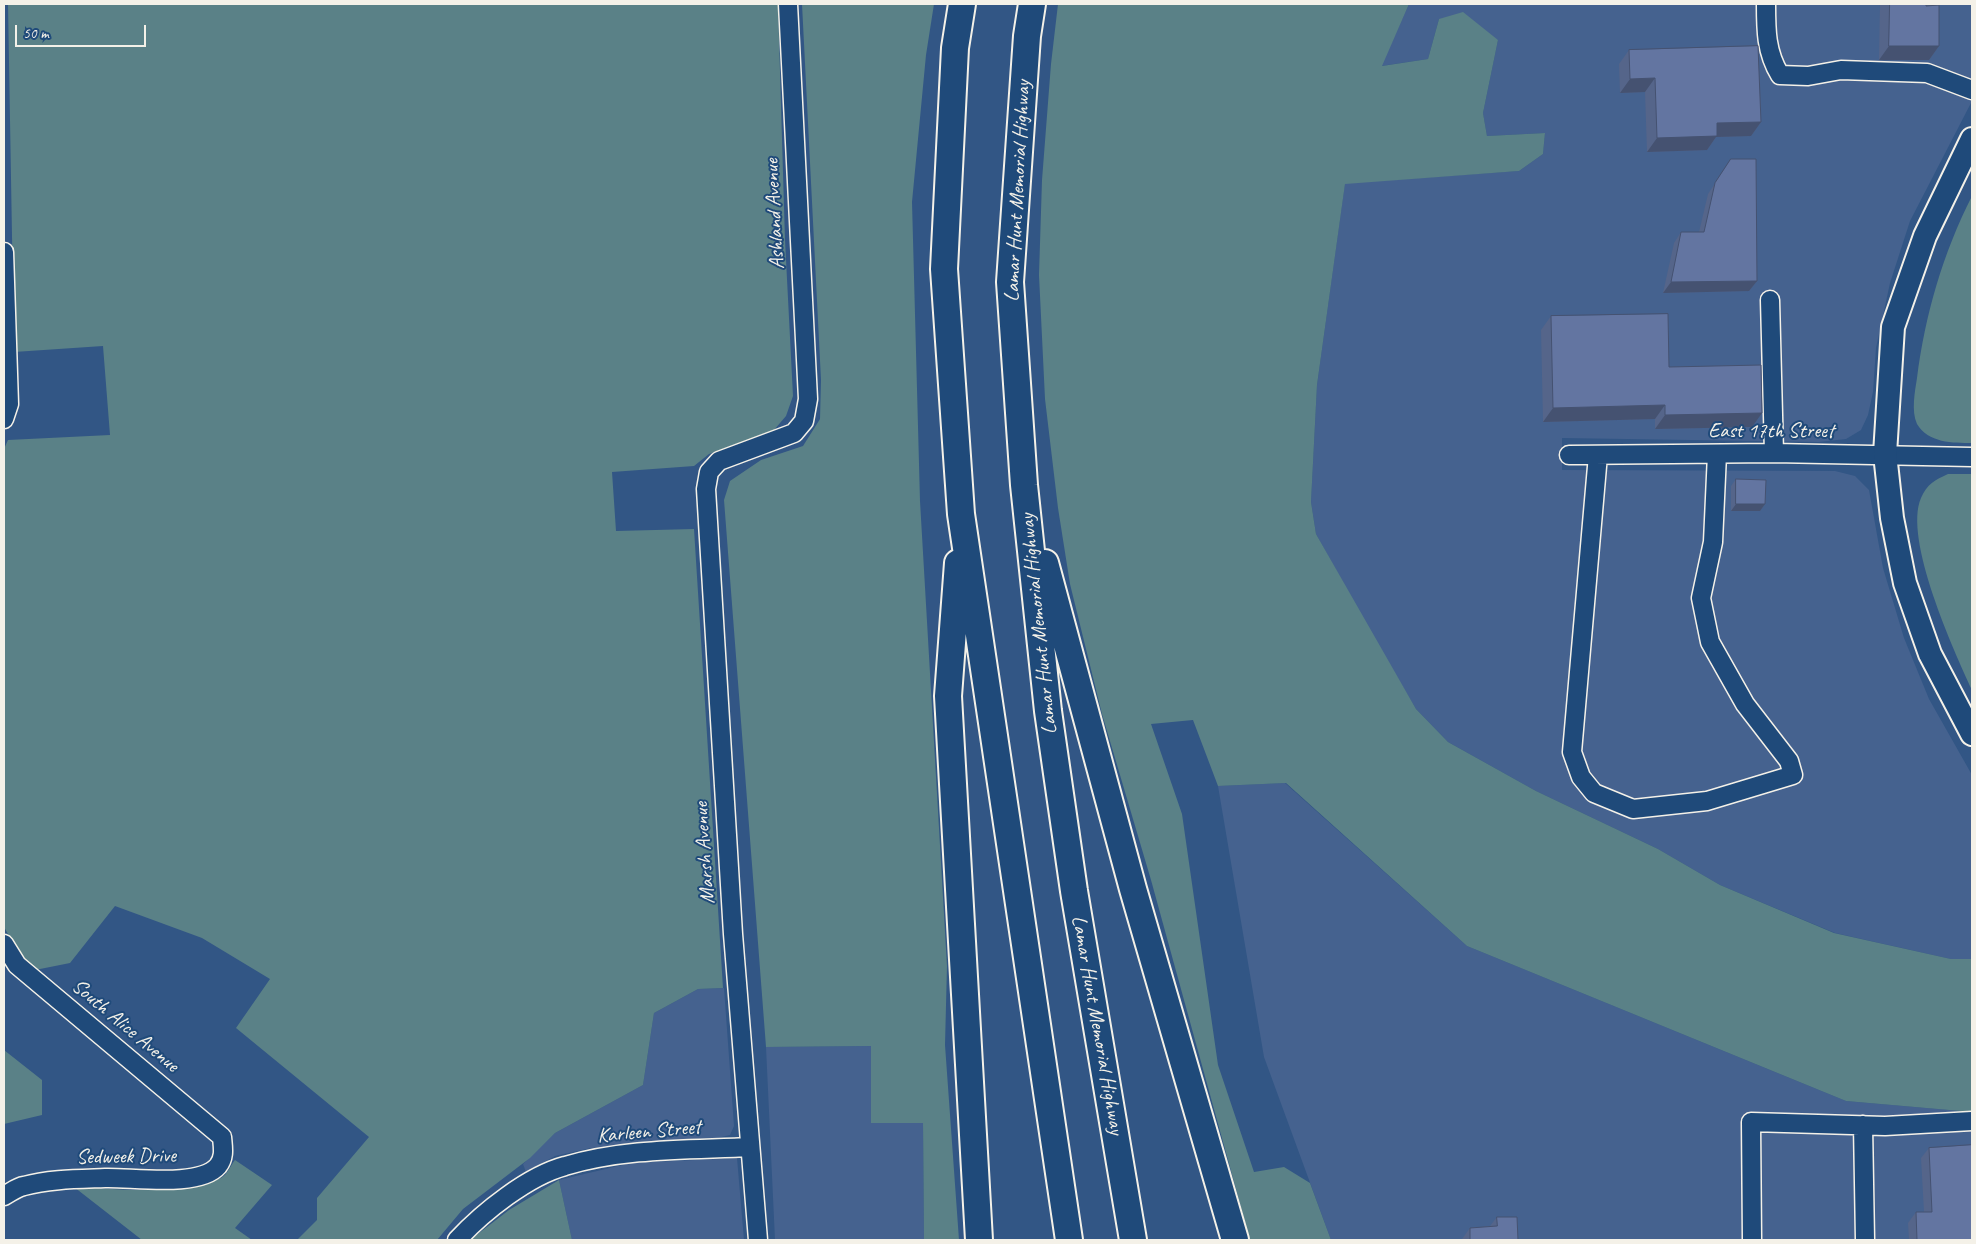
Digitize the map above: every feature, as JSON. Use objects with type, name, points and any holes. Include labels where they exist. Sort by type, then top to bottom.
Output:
[{"type":"highway","points":[[962,4],[955,48],[944,269],[961,514],[1069,1240]]},
{"type":"highway","name":"Lamar Hunt Memorial Highway","points":[[1032,4],[1027,36],[1010,282],[1024,485],[1048,711],[1066,834],[1133,1240]]},
{"type":"highway","points":[[1024,485],[1133,889],[1235,1240]]},
{"type":"highway","points":[[961,514],[948,696],[979,1240]]},
{"type":"main road","points":[[1972,139],[1925,236],[1893,327],[1885,454],[1892,518],[1905,583],[1930,654],[1972,734]]},
{"type":"street","name":"Ashland Avenue","points":[[715,465],[719,461],[794,433],[804,421],[808,399],[788,4]]},
{"type":"street","points":[[1766,4],[1766,31],[1771,59],[1780,75],[1808,76],[1841,70],[1927,73],[1972,90]]},
{"type":"street","points":[[4,252],[9,404],[4,419]]},
{"type":"street","points":[[1770,300],[1774,453]]},
{"type":"street","name":"East 17th Street","points":[[1569,455],[1774,453],[1972,457]]},
{"type":"street","points":[[1598,455],[1572,752],[1581,777],[1594,794],[1633,809],[1707,801],[1793,775],[1789,761],[1745,704],[1710,642],[1701,598],[1713,542],[1717,454]]},
{"type":"street","name":"Marsh Avenue","points":[[715,465],[709,472],[706,489],[733,934],[758,1240]]},
{"type":"street","name":"South Alice Avenue","points":[[5,947],[17,965],[222,1137]]},
{"type":"street","points":[[1752,1240],[1750,1122],[1862,1125],[1972,1121]]},
{"type":"street","points":[[1862,1125],[1864,1240]]},
{"type":"street","name":"Sedweek Drive","points":[[4,1196],[23,1186],[70,1181],[107,1178],[155,1180],[193,1178],[217,1167],[224,1155],[222,1137]]},
{"type":"street","name":"Karleen Street","points":[[457,1240],[519,1188],[564,1166],[620,1153],[750,1146]]},
{"type":"shaded area","points":[[1409,4],[1972,4],[1972,101],[1910,221],[1890,283],[1876,348],[1873,392],[1868,415],[1861,430],[1846,439],[1819,442],[1562,438],[1562,470],[1835,471],[1855,476],[1869,490],[1883,568],[1904,638],[1929,699],[1972,775],[1972,959],[1951,959],[1835,933],[1720,885],[1658,849],[1536,791],[1448,742],[1416,709],[1374,638],[1316,534],[1311,502],[1317,385],[1345,183],[1519,171],[1543,154],[1545,133],[1487,136],[1483,113],[1498,40],[1439,19],[1428,59],[1381,66]]},
{"type":"shaded area","points":[[1285,783],[1467,946],[1846,1101],[1972,1112],[1972,1240],[1331,1240],[1264,1057],[1218,786]]},
{"type":"shaded area","points":[[724,988],[734,1126],[730,1135],[713,1139],[591,1148],[555,1156],[526,1172],[523,1164],[555,1133],[643,1085],[654,1013],[698,989]]},
{"type":"shaded area","points":[[871,1046],[871,1123],[923,1123],[924,1240],[775,1240],[766,1047]]},
{"type":"shaded area","points":[[737,1158],[744,1240],[572,1240],[559,1180],[631,1163]]},
{"type":"green space","points":[[8,4],[778,4],[785,240],[793,396],[786,416],[774,430],[709,454],[694,466],[612,472],[616,531],[694,529],[723,988],[698,989],[654,1013],[643,1085],[555,1133],[530,1158],[463,1209],[437,1240],[297,1240],[317,1220],[317,1198],[369,1137],[236,1028],[270,979],[202,938],[115,906],[70,963],[35,970],[18,952],[4,927],[4,449],[8,440],[110,435],[103,346],[14,352]]},
{"type":"green space","points":[[802,4],[934,4],[926,55],[912,202],[920,501],[947,966],[945,1045],[959,1240],[924,1240],[923,1123],[871,1123],[871,1046],[766,1047],[724,500],[730,481],[761,460],[803,446],[820,419],[821,380]]},
{"type":"green space","points":[[1058,4],[1409,4],[1382,66],[1428,59],[1439,19],[1463,12],[1498,40],[1483,113],[1487,136],[1545,133],[1543,154],[1519,171],[1345,184],[1317,385],[1311,502],[1316,534],[1416,709],[1448,742],[1536,791],[1658,849],[1720,885],[1834,933],[1951,959],[1972,959],[1972,1112],[1846,1101],[1467,946],[1286,783],[1218,786],[1193,720],[1151,724],[1182,814],[1218,1065],[1254,1172],[1284,1167],[1310,1183],[1331,1240],[1250,1240],[1151,880],[1102,714],[1070,584],[1058,508],[1045,399],[1039,275],[1042,180],[1051,64]]},
{"type":"green space","points":[[1972,196],[1972,443],[1957,443],[1942,441],[1922,430],[1915,419],[1914,401],[1920,354],[1930,308],[1952,240]]},
{"type":"green space","points":[[1948,474],[1972,474],[1972,690],[1933,595],[1924,566],[1919,540],[1917,516],[1921,498],[1932,483]]},
{"type":"green space","points":[[4,1050],[42,1080],[42,1115],[4,1124]]},
{"type":"green space","points":[[235,1160],[272,1185],[235,1228],[252,1240],[142,1240],[74,1187],[149,1190],[188,1187],[205,1184],[223,1177]]},
{"type":"green space","points":[[559,1180],[572,1240],[470,1240],[509,1210]]},
{"type":"building","points":[[1890,4],[1939,5],[1939,46],[1889,46]]},
{"type":"building","points":[[1758,46],[1761,122],[1717,123],[1717,136],[1657,138],[1655,78],[1630,79],[1629,50]]},
{"type":"building","points":[[1731,159],[1756,159],[1757,281],[1671,282],[1681,232],[1704,232],[1715,183]]},
{"type":"building","points":[[1668,314],[1669,367],[1761,365],[1762,413],[1665,415],[1665,405],[1553,408],[1551,316]]},
{"type":"building","points":[[1736,479],[1766,480],[1765,504],[1736,504]]},
{"type":"building","points":[[1972,1145],[1972,1240],[1917,1240],[1916,1212],[1932,1212],[1929,1148]]},
{"type":"building","points":[[1497,1217],[1517,1217],[1518,1240],[1470,1240],[1470,1228],[1497,1226]]}]
